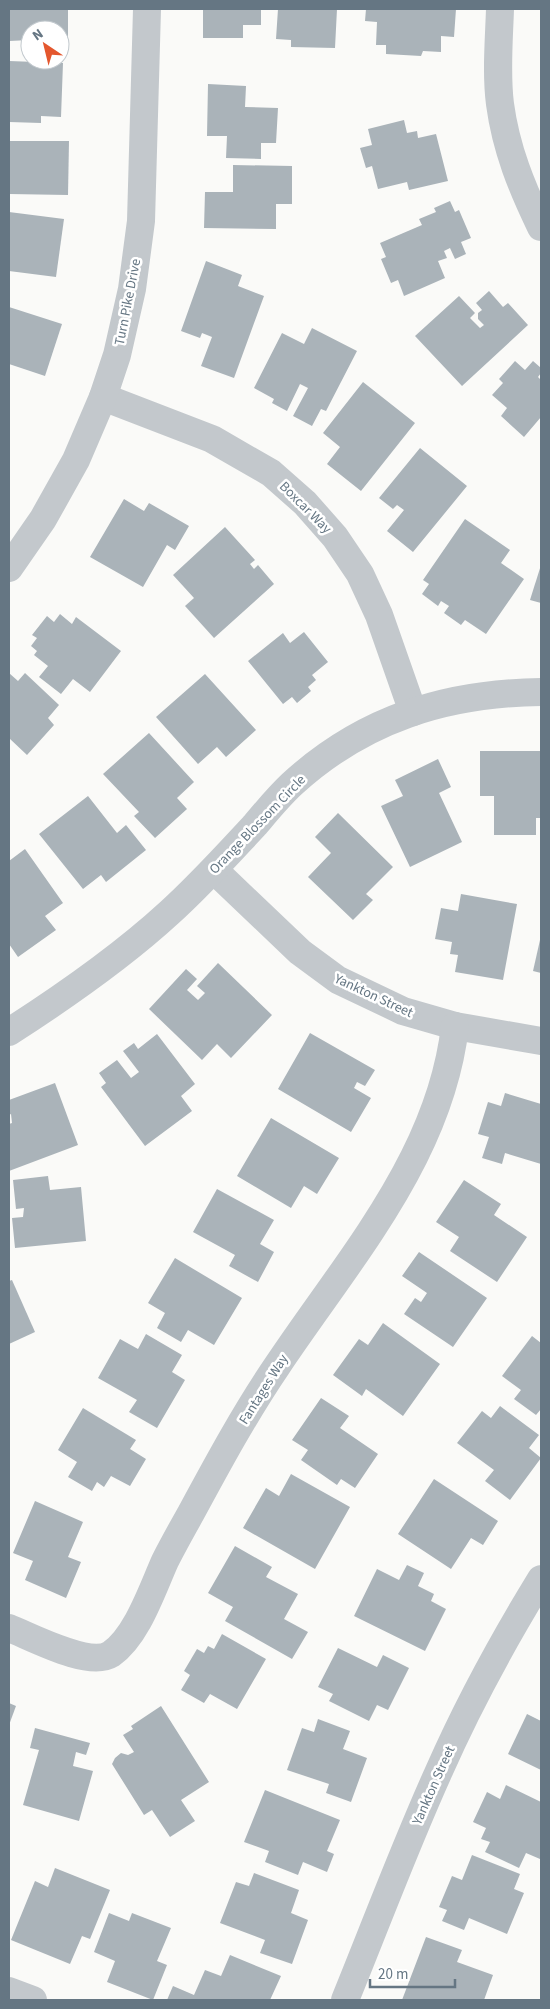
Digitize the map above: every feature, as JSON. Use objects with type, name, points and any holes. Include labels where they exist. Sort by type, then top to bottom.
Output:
[{"type":"street","name":"Turn Pike Drive","points":[[9,568],[43,519],[76,460],[103,397],[117,354],[132,289],[141,221],[147,9]]},
{"type":"street","points":[[500,9],[498,58],[500,94],[507,139],[523,191],[541,227]]},
{"type":"street","name":"Boxcar Way","points":[[103,397],[212,439],[271,473],[305,503],[335,537],[360,574],[379,615],[413,712]]},
{"type":"street","name":"Orange Blossom Circle","points":[[9,1032],[60,1000],[116,958],[169,913],[214,870],[291,785],[310,769],[349,742],[392,719],[456,700],[504,692],[541,692]]},
{"type":"street","name":"Yankton Street","points":[[214,870],[300,952],[338,980],[403,1012],[455,1026],[541,1041]]},
{"type":"street","name":"Fantages Way","points":[[9,1628],[75,1654],[96,1658],[110,1655],[124,1641],[135,1626],[171,1549],[221,1457],[276,1368],[392,1197],[415,1155],[436,1102],[452,1046],[455,1026]]},
{"type":"street","name":"Yankton Street","points":[[345,2000],[439,1769],[478,1691],[541,1580]]},
{"type":"street","points":[[9,1991],[33,2000]]},
{"type":"building","points":[[9,9],[68,9],[68,20],[20,20],[20,40],[9,41]]},
{"type":"building","points":[[203,9],[261,9],[261,25],[243,25],[243,38],[203,38]]},
{"type":"building","points":[[278,9],[337,9],[335,48],[291,47],[291,40],[276,39]]},
{"type":"building","points":[[366,9],[456,9],[454,37],[441,36],[441,52],[423,51],[421,56],[386,54],[386,45],[376,45],[377,22],[365,21]]},
{"type":"building","points":[[9,61],[20,61],[20,70],[63,70],[61,117],[41,116],[41,123],[9,122]]},
{"type":"building","points":[[208,84],[246,86],[245,107],[278,108],[276,143],[261,143],[261,159],[226,158],[227,136],[207,136]]},
{"type":"building","points":[[404,120],[407,133],[417,131],[418,138],[436,134],[448,181],[409,190],[407,182],[378,189],[372,166],[366,168],[360,148],[372,145],[368,129]]},
{"type":"building","points":[[9,141],[69,141],[68,195],[9,194]]},
{"type":"building","points":[[233,165],[292,166],[292,204],[276,204],[276,229],[204,228],[205,192],[233,192]]},
{"type":"building","points":[[450,201],[455,212],[459,210],[471,238],[461,242],[466,254],[455,259],[450,248],[444,251],[447,258],[438,261],[445,278],[404,296],[398,280],[391,283],[381,259],[386,257],[380,243],[422,225],[419,219],[436,212],[434,208]]},
{"type":"building","points":[[9,212],[64,219],[56,277],[9,271]]},
{"type":"building","points":[[206,261],[242,275],[238,286],[264,296],[234,378],[201,366],[212,337],[202,333],[200,338],[181,331]]},
{"type":"building","points":[[489,291],[503,307],[508,303],[528,325],[462,386],[415,336],[459,296],[475,313],[470,318],[480,328],[484,325],[478,319],[478,313],[482,310],[476,303]]},
{"type":"building","points":[[9,307],[62,324],[45,376],[9,364]]},
{"type":"building","points":[[312,328],[357,351],[326,411],[321,409],[312,426],[293,416],[308,388],[300,384],[287,411],[272,403],[274,399],[254,388],[282,333],[304,344]]},
{"type":"building","points":[[515,361],[525,370],[533,361],[541,368],[541,373],[538,377],[541,380],[541,417],[524,437],[501,416],[507,408],[492,395],[503,383],[499,379]]},
{"type":"building","points":[[363,382],[415,423],[361,491],[327,464],[340,447],[323,433]]},
{"type":"building","points":[[420,448],[467,486],[413,552],[387,531],[404,510],[397,505],[393,509],[379,498]]},
{"type":"building","points":[[124,499],[144,511],[149,503],[189,526],[175,550],[167,545],[143,587],[90,557]]},
{"type":"building","points":[[465,519],[510,550],[501,563],[524,579],[486,634],[465,620],[461,625],[444,613],[449,606],[441,601],[438,606],[422,594],[429,584],[423,580]]},
{"type":"building","points":[[225,527],[255,560],[250,564],[254,569],[258,565],[274,584],[214,638],[185,606],[194,598],[173,575]]},
{"type":"building","points":[[541,565],[541,603],[530,600]]},
{"type":"building","points":[[60,614],[72,624],[76,617],[121,651],[90,692],[73,679],[61,694],[39,677],[48,666],[34,655],[37,651],[31,646],[37,638],[32,635],[47,616],[54,622]]},
{"type":"building","points":[[304,632],[328,662],[312,675],[316,680],[308,687],[311,691],[297,703],[292,697],[283,704],[248,661],[283,633],[290,643]]},
{"type":"building","points":[[9,673],[18,681],[25,673],[59,705],[48,718],[54,725],[27,755],[9,738]]},
{"type":"building","points":[[205,674],[256,730],[226,757],[217,747],[198,764],[156,717]]},
{"type":"building","points":[[149,733],[194,782],[177,798],[187,809],[155,838],[134,816],[139,812],[103,774]]},
{"type":"building","points":[[480,751],[540,751],[541,818],[536,818],[536,835],[494,835],[494,796],[480,796]]},
{"type":"building","points":[[438,759],[451,787],[439,793],[462,842],[410,867],[381,806],[403,796],[395,780]]},
{"type":"building","points":[[88,796],[117,833],[126,825],[146,850],[106,882],[101,875],[83,889],[39,834]]},
{"type":"building","points":[[338,813],[393,867],[366,894],[373,900],[353,920],[308,877],[331,853],[315,837]]},
{"type":"building","points":[[25,849],[63,903],[45,916],[56,930],[18,957],[9,944],[9,861]]},
{"type":"building","points":[[461,894],[517,904],[503,980],[455,972],[458,955],[450,954],[452,942],[435,939],[441,908],[458,911]]},
{"type":"building","points":[[541,940],[541,973],[533,971]]},
{"type":"building","points":[[218,963],[272,1015],[231,1058],[217,1044],[202,1060],[149,1009],[186,969],[197,979],[187,990],[198,1000],[205,993],[197,986]]},
{"type":"building","points":[[310,1033],[375,1070],[365,1086],[357,1082],[354,1088],[371,1098],[351,1132],[278,1089]]},
{"type":"building","points":[[157,1034],[195,1084],[181,1096],[192,1111],[145,1146],[101,1087],[106,1083],[99,1073],[117,1060],[131,1078],[139,1072],[123,1051],[134,1043],[138,1049]]},
{"type":"building","points":[[55,1083],[78,1145],[9,1171],[9,1124],[12,1123],[11,1114],[9,1115],[9,1100]]},
{"type":"building","points":[[505,1093],[541,1104],[541,1164],[505,1153],[502,1164],[482,1158],[489,1137],[478,1134],[488,1102],[501,1106]]},
{"type":"building","points":[[271,1118],[339,1158],[317,1194],[304,1186],[291,1208],[237,1176]]},
{"type":"building","points":[[48,1176],[50,1190],[81,1187],[86,1241],[15,1248],[12,1218],[23,1217],[24,1208],[16,1209],[13,1180]]},
{"type":"building","points":[[464,1180],[501,1204],[494,1215],[527,1237],[497,1282],[450,1251],[459,1237],[436,1222]]},
{"type":"building","points":[[217,1189],[274,1220],[260,1244],[274,1252],[258,1282],[229,1266],[235,1255],[193,1232]]},
{"type":"building","points":[[419,1252],[487,1298],[453,1347],[404,1314],[415,1298],[421,1302],[427,1293],[402,1276]]},
{"type":"building","points":[[175,1258],[242,1298],[214,1345],[188,1330],[181,1342],[157,1328],[165,1313],[148,1303]]},
{"type":"building","points":[[12,1280],[35,1332],[9,1344],[9,1281]]},
{"type":"building","points":[[383,1323],[440,1364],[403,1416],[366,1389],[362,1396],[333,1375],[359,1339],[368,1345]]},
{"type":"building","points":[[146,1334],[182,1355],[172,1372],[185,1380],[157,1428],[129,1412],[137,1400],[98,1378],[120,1339],[138,1349]]},
{"type":"building","points":[[532,1336],[541,1343],[541,1409],[536,1415],[514,1399],[521,1390],[502,1376]]},
{"type":"building","points":[[321,1398],[349,1416],[340,1428],[378,1454],[355,1488],[341,1479],[337,1485],[301,1460],[308,1450],[292,1440]]},
{"type":"building","points":[[500,1406],[539,1435],[529,1448],[541,1458],[510,1500],[485,1481],[494,1470],[457,1443],[482,1411],[491,1418]]},
{"type":"building","points":[[83,1408],[136,1440],[130,1449],[146,1459],[130,1486],[111,1476],[104,1487],[97,1482],[92,1491],[68,1477],[77,1462],[58,1450]]},
{"type":"building","points":[[291,1474],[350,1507],[315,1569],[243,1528],[266,1488],[279,1496]]},
{"type":"building","points":[[434,1479],[498,1521],[483,1545],[471,1538],[451,1569],[398,1534]]},
{"type":"building","points":[[35,1501],[83,1522],[68,1557],[81,1562],[66,1598],[25,1580],[33,1561],[13,1553]]},
{"type":"building","points":[[235,1546],[272,1567],[266,1577],[298,1594],[284,1619],[308,1632],[292,1659],[225,1621],[233,1607],[208,1593]]},
{"type":"building","points":[[407,1565],[424,1573],[418,1586],[434,1594],[431,1601],[446,1609],[425,1651],[354,1616],[377,1569],[399,1580]]},
{"type":"building","points":[[222,1634],[266,1659],[237,1709],[210,1694],[204,1703],[181,1690],[190,1675],[184,1671],[197,1649],[204,1653],[208,1646],[214,1649]]},
{"type":"building","points":[[338,1648],[377,1667],[383,1655],[409,1668],[388,1710],[377,1705],[369,1721],[329,1701],[333,1694],[318,1687]]},
{"type":"building","points":[[9,1703],[16,1706],[9,1725]]},
{"type":"building","points":[[161,1706],[209,1782],[181,1800],[195,1821],[170,1837],[152,1810],[144,1815],[112,1764],[121,1753],[128,1755],[134,1752],[123,1735],[133,1729],[131,1726]]},
{"type":"building","points":[[527,1714],[541,1721],[541,1770],[508,1754]]},
{"type":"building","points":[[318,1719],[350,1731],[343,1749],[367,1758],[351,1802],[326,1793],[329,1784],[287,1770],[302,1728],[314,1732]]},
{"type":"building","points":[[35,1728],[90,1743],[86,1755],[76,1752],[73,1766],[93,1771],[79,1821],[23,1805],[39,1750],[30,1748]]},
{"type":"building","points":[[506,1785],[541,1802],[541,1857],[540,1859],[526,1853],[519,1868],[485,1852],[490,1842],[481,1839],[486,1828],[473,1822],[487,1792],[500,1799]]},
{"type":"building","points":[[265,1790],[340,1820],[327,1851],[334,1854],[327,1872],[303,1862],[298,1875],[265,1862],[269,1851],[244,1842]]},
{"type":"building","points":[[472,1855],[520,1874],[514,1889],[524,1893],[507,1934],[469,1918],[464,1930],[442,1921],[447,1910],[439,1907],[452,1876],[462,1880]]},
{"type":"building","points":[[55,1868],[110,1890],[90,1939],[82,1936],[70,1964],[11,1940],[35,1881],[48,1887]]},
{"type":"building","points":[[254,1873],[299,1890],[291,1913],[308,1920],[292,1964],[260,1953],[265,1940],[220,1923],[236,1882],[249,1886]]},
{"type":"building","points":[[109,1913],[129,1921],[132,1913],[171,1928],[157,1961],[167,1965],[153,2000],[107,1982],[115,1961],[94,1952]]},
{"type":"building","points":[[426,1937],[462,1950],[457,1962],[493,1975],[484,2000],[402,2000]]},
{"type":"building","points":[[230,1955],[281,1976],[270,2000],[167,2000],[173,1986],[194,1995],[205,1970],[221,1976]]}]
